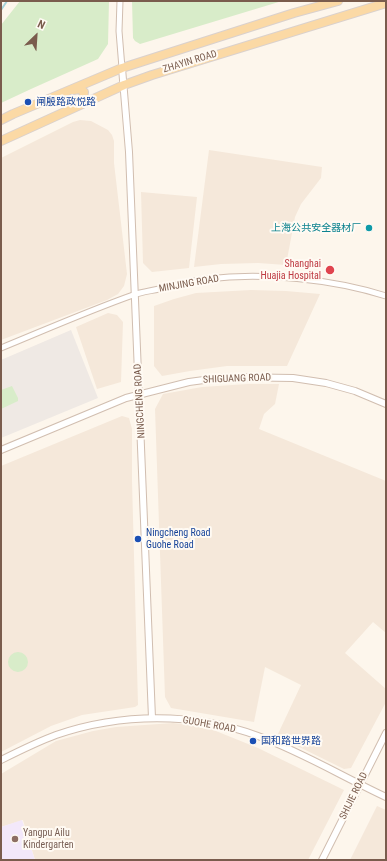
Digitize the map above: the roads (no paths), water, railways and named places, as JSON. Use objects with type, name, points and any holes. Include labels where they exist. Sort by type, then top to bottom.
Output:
[{"type":"main road","name":"ZHAYIN ROAD","points":[[1,120],[122,68],[287,15],[338,1]]},
{"type":"main road","name":"ZHAYIN ROAD","points":[[1,141],[124,85],[178,66],[386,3]]},
{"type":"main road","points":[[166,54],[166,64],[178,66]]},
{"type":"main road","points":[[64,92],[80,89],[84,92],[81,102],[72,109]]},
{"type":"street","points":[[120,1],[119,31],[122,68]]},
{"type":"street","name":"NINGCHENG ROAD","points":[[122,68],[129,152],[152,718]]},
{"type":"street","name":"MINJING ROAD","points":[[1,348],[134,295],[187,282],[227,277],[251,276],[293,278],[369,290],[386,296]]},
{"type":"street","name":"SHIGUANG ROAD","points":[[1,450],[126,398],[188,382],[219,378],[286,378],[326,383],[355,391],[386,404]]},
{"type":"street","name":"GUOHE ROAD","points":[[1,760],[35,744],[72,730],[106,722],[152,718],[190,720],[224,725],[258,736],[386,797]]},
{"type":"street","name":"SHIJIE ROAD","points":[[322,860],[386,733]]},
{"type":"waterway","points":[[1,10],[7,1]]},
{"type":"place","name":"闸殷路政悦路","points":[[28,102]]},
{"type":"place","name":"上海公共安全器材厂","points":[[369,228]]},
{"type":"place","name":"Shanghai Huajia Hospital","points":[[330,270]]},
{"type":"place","name":"Ningcheng Road Guohe Road","points":[[138,539]]},
{"type":"place","name":"国和路世界路","points":[[253,741]]},
{"type":"place","name":"Yangpu Ailu Kindergarten","points":[[15,839]]}]
